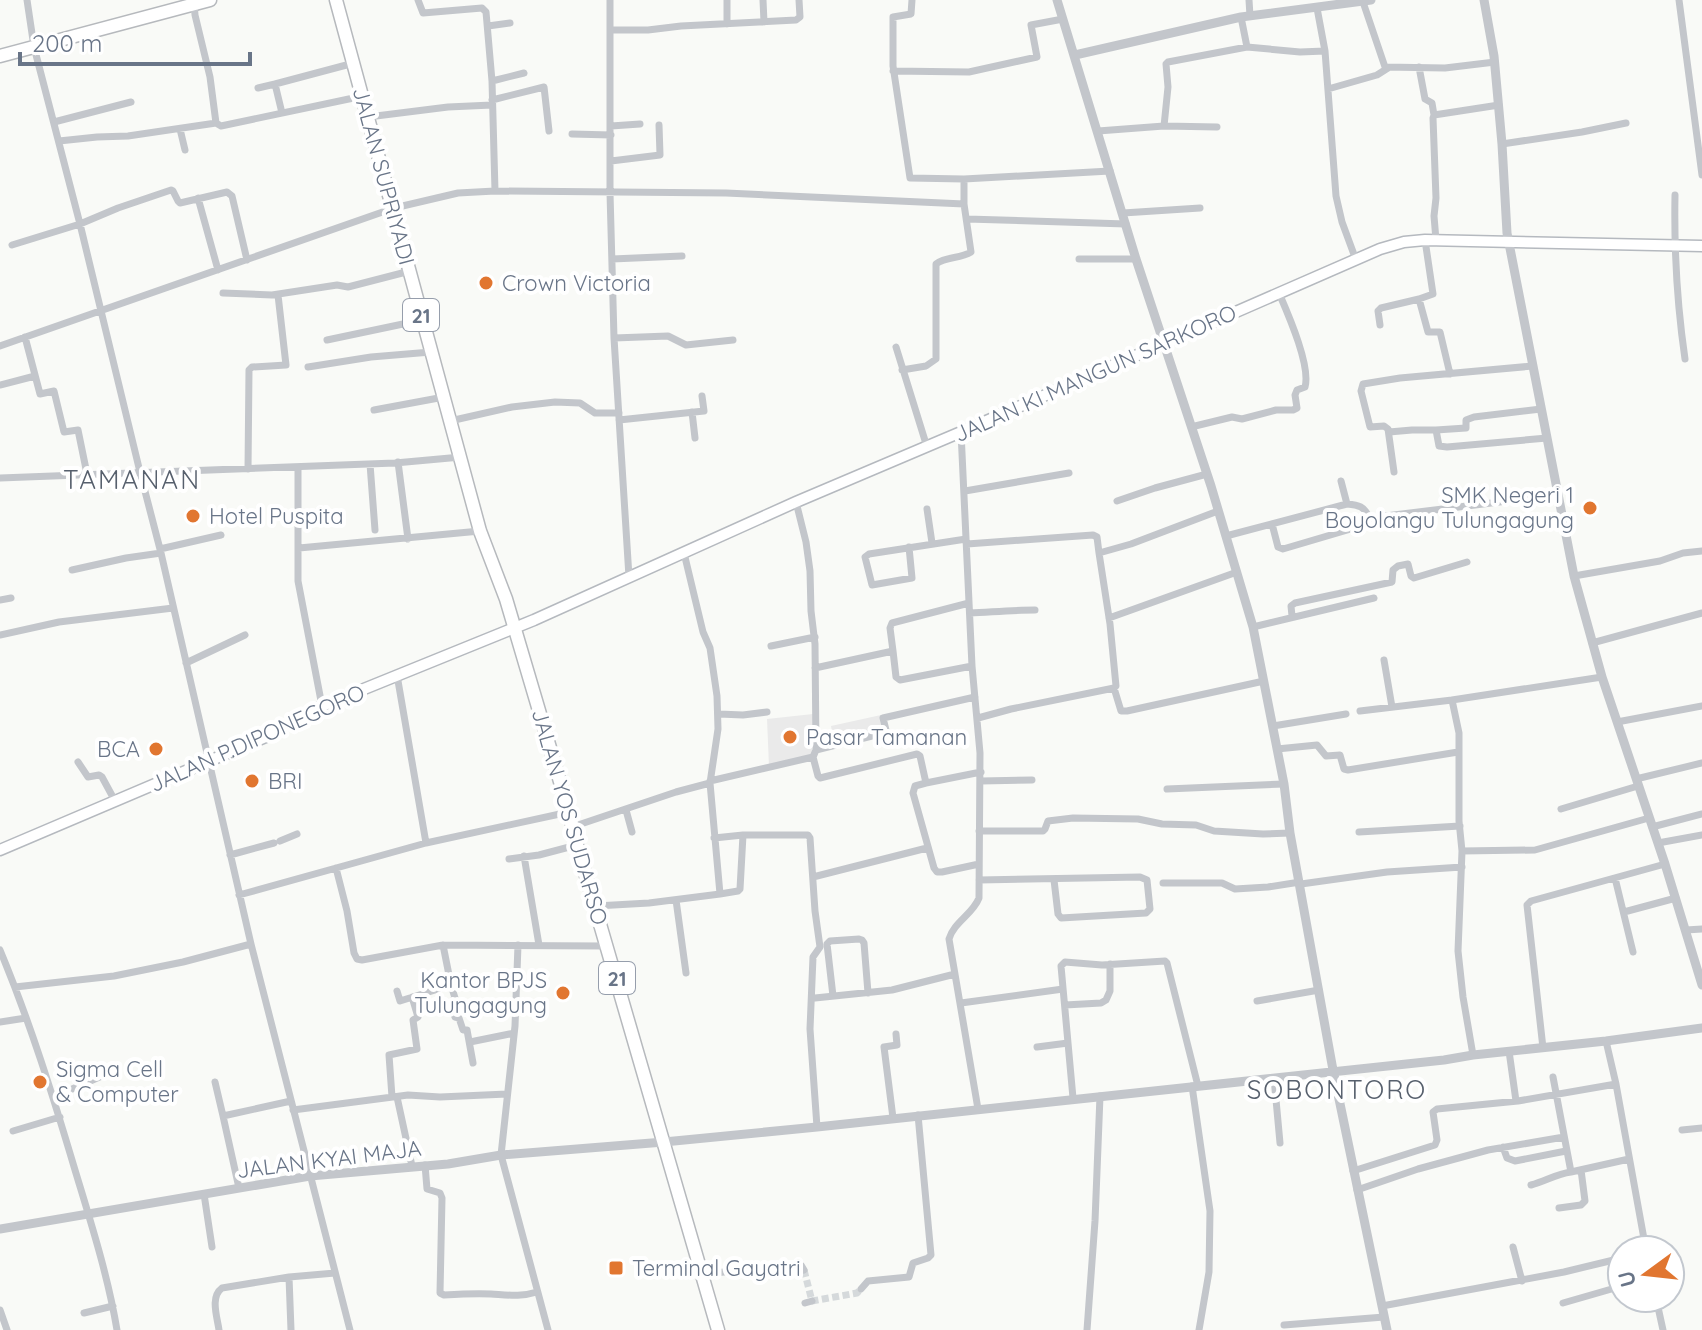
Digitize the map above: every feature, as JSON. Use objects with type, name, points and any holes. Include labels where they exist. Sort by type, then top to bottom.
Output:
[{"type":"highway","points":[[0,56],[210,0]]},
{"type":"highway","name":"JALAN SUPRIYADI","points":[[336,0],[480,531],[514,627]]},
{"type":"highway","name":"JALAN YOS SUDARSO","points":[[514,627],[718,1330]]},
{"type":"main road","name":"JALAN KI MANGUN SARKORO","points":[[514,627],[1393,245],[1430,240],[1702,246]]},
{"type":"main road","name":"JALAN P.DIPONEGORO","points":[[0,850],[268,736],[322,706],[514,627]]},
{"type":"street","points":[[418,0],[423,13],[484,9],[486,12],[492,81],[495,191]]},
{"type":"street","points":[[610,0],[614,338],[629,577]]},
{"type":"street","points":[[727,0],[727,24]]},
{"type":"street","points":[[763,0],[764,22]]},
{"type":"street","points":[[610,30],[797,19],[800,17],[799,0]]},
{"type":"street","points":[[912,0],[911,14],[893,16],[893,71],[910,178],[964,179],[1110,171]]},
{"type":"street","points":[[1057,0],[1253,627],[1284,784],[1333,1070],[1387,1330]]},
{"type":"street","points":[[1247,47],[1249,0]]},
{"type":"street","points":[[1484,0],[1495,62],[1509,243],[1574,576],[1602,677],[1702,985]]},
{"type":"street","points":[[1679,0],[1702,175]]},
{"type":"street","points":[[31,1],[29,22],[34,47],[161,551],[251,944],[350,1330]]},
{"type":"street","points":[[1075,55],[1246,17],[1367,1],[1382,62],[1388,68]]},
{"type":"street","points":[[194,2],[216,123]]},
{"type":"street","points":[[1317,8],[1325,51],[1336,196],[1356,260]]},
{"type":"street","points":[[893,71],[969,72],[1037,57],[1031,25],[1063,19]]},
{"type":"street","points":[[488,26],[510,23]]},
{"type":"street","points":[[1164,126],[1167,63],[1247,47],[1325,51]]},
{"type":"street","points":[[1328,89],[1377,75],[1388,68],[1445,68],[1495,62]]},
{"type":"street","points":[[258,88],[354,63]]},
{"type":"street","points":[[1380,325],[1378,311],[1381,308],[1433,294],[1430,240],[1436,198],[1434,115],[1432,103],[1425,99],[1419,67]]},
{"type":"street","points":[[492,81],[524,73]]},
{"type":"street","points":[[275,84],[282,113]]},
{"type":"street","points":[[368,117],[492,102],[544,87],[549,131]]},
{"type":"street","points":[[59,141],[128,136],[216,123],[221,126],[363,96]]},
{"type":"street","points":[[54,122],[131,102]]},
{"type":"street","points":[[1434,115],[1499,105]]},
{"type":"street","points":[[1502,144],[1626,123]]},
{"type":"street","points":[[611,126],[640,124]]},
{"type":"street","points":[[611,161],[659,156],[659,125]]},
{"type":"street","points":[[1098,131],[1164,126],[1217,127]]},
{"type":"street","points":[[180,129],[185,150]]},
{"type":"street","points":[[572,134],[611,135]]},
{"type":"street","points":[[902,370],[926,366],[936,359],[935,268],[939,261],[971,252],[964,179]]},
{"type":"street","points":[[12,245],[171,190],[180,203],[225,192],[231,194],[247,260]]},
{"type":"street","points":[[0,346],[394,208],[458,193],[726,193],[964,204]]},
{"type":"street","points":[[1675,195],[1678,315],[1685,359]]},
{"type":"street","points":[[198,198],[218,270]]},
{"type":"street","points":[[1123,213],[1200,208]]},
{"type":"street","points":[[967,219],[1126,224]]},
{"type":"street","points":[[612,259],[682,256]]},
{"type":"street","points":[[1079,259],[1136,259]]},
{"type":"street","points":[[223,293],[278,295],[337,285],[348,287],[410,271]]},
{"type":"street","points":[[1191,427],[1232,417],[1242,419],[1297,408],[1295,395],[1297,390],[1305,387],[1307,378],[1293,325],[1279,293]]},
{"type":"street","points":[[248,469],[249,370],[255,366],[286,365],[278,295]]},
{"type":"street","points":[[1419,299],[1428,332],[1440,332],[1450,374]]},
{"type":"street","points":[[327,340],[422,320]]},
{"type":"street","points":[[614,338],[668,336],[686,345],[733,340]]},
{"type":"street","points":[[25,337],[40,394],[55,392],[64,432],[78,430],[87,474]]},
{"type":"street","points":[[896,347],[927,447]]},
{"type":"street","points":[[308,367],[431,352]]},
{"type":"street","points":[[1394,472],[1388,428],[1370,427],[1361,391],[1363,384],[1533,366]]},
{"type":"street","points":[[0,385],[35,376]]},
{"type":"street","points":[[450,421],[512,407],[555,402],[576,402],[595,413],[619,416],[704,411],[702,396]]},
{"type":"street","points":[[374,410],[444,397]]},
{"type":"street","points":[[1466,428],[1469,418],[1541,409]]},
{"type":"street","points":[[692,412],[695,438]]},
{"type":"street","points":[[1389,432],[1466,428],[1472,430],[1474,444]]},
{"type":"street","points":[[1436,430],[1439,446],[1547,438]]},
{"type":"street","points":[[961,432],[972,666],[981,777],[979,880],[978,902],[950,935],[978,1109]]},
{"type":"street","points":[[0,478],[370,464],[461,457]]},
{"type":"street","points":[[398,462],[408,539]]},
{"type":"street","points":[[370,464],[375,537]]},
{"type":"street","points":[[298,467],[298,581],[322,706]]},
{"type":"street","points":[[965,491],[1069,473]]},
{"type":"street","points":[[1117,501],[1207,474]]},
{"type":"street","points":[[1341,481],[1347,504]]},
{"type":"street","points":[[1272,524],[1281,549],[1361,526],[1369,518],[1557,495]]},
{"type":"street","points":[[796,502],[808,556],[815,637],[814,754],[818,777],[917,754],[926,783]]},
{"type":"street","points":[[1226,536],[1347,504],[1358,505],[1369,518]]},
{"type":"street","points":[[927,509],[932,543]]},
{"type":"street","points":[[1099,553],[1218,511]]},
{"type":"street","points":[[299,548],[375,537],[408,539],[480,531]]},
{"type":"street","points":[[72,570],[221,535]]},
{"type":"street","points":[[909,547],[910,579],[872,585],[866,556],[909,547],[932,543],[1097,537],[1117,683],[1114,688],[1121,711],[1264,681]]},
{"type":"street","points":[[1574,576],[1702,551]]},
{"type":"street","points":[[684,553],[703,632],[710,648],[719,714],[710,782],[720,894]]},
{"type":"street","points":[[1292,616],[1291,606],[1295,603],[1392,582],[1393,570],[1398,566],[1408,564],[1414,578],[1467,562]]},
{"type":"street","points":[[1109,618],[1237,572]]},
{"type":"street","points":[[0,600],[11,598]]},
{"type":"street","points":[[1253,627],[1374,598]]},
{"type":"street","points":[[969,603],[892,623],[890,628],[896,677],[900,680],[972,666]]},
{"type":"street","points":[[0,635],[53,622],[173,608]]},
{"type":"street","points":[[970,613],[1035,610]]},
{"type":"street","points":[[1592,643],[1702,613]]},
{"type":"street","points":[[186,663],[245,635]]},
{"type":"street","points":[[771,646],[815,637]]},
{"type":"street","points":[[815,668],[893,651]]},
{"type":"street","points":[[1384,660],[1392,707]]},
{"type":"street","points":[[397,675],[426,843]]},
{"type":"street","points":[[1360,711],[1602,677]]},
{"type":"street","points":[[978,718],[1114,688]]},
{"type":"street","points":[[572,827],[676,792],[884,733],[883,718],[975,697]]},
{"type":"street","points":[[1452,700],[1459,733],[1462,851],[1458,951],[1473,1055]]},
{"type":"street","points":[[1617,722],[1702,706]]},
{"type":"street","points":[[719,714],[767,712]]},
{"type":"street","points":[[1273,726],[1346,714]]},
{"type":"street","points":[[1277,749],[1317,745],[1326,756],[1340,755],[1344,769],[1348,770],[1458,752]]},
{"type":"street","points":[[78,762],[88,777],[102,777],[115,801]]},
{"type":"street","points":[[1561,809],[1702,763]]},
{"type":"street","points":[[979,864],[937,872],[927,848],[913,793],[915,786],[981,777],[1032,780]]},
{"type":"street","points":[[1167,789],[1284,784]]},
{"type":"street","points":[[626,810],[632,832]]},
{"type":"street","points":[[239,895],[426,843],[569,812]]},
{"type":"street","points":[[1462,851],[1535,850],[1651,822],[1702,814]]},
{"type":"street","points":[[979,831],[1043,831],[1048,821],[1078,818],[1138,819],[1162,824],[1196,825],[1214,831],[1290,833]]},
{"type":"street","points":[[1359,832],[1460,826]]},
{"type":"street","points":[[230,855],[297,834]]},
{"type":"street","points":[[714,838],[743,835],[808,835],[810,838],[820,947],[813,957],[810,1029],[817,1127]]},
{"type":"street","points":[[596,906],[676,900],[738,891],[743,835]]},
{"type":"street","points":[[1658,843],[1702,835]]},
{"type":"street","points":[[509,859],[577,845]]},
{"type":"street","points":[[813,877],[927,848]]},
{"type":"street","points":[[524,856],[539,945]]},
{"type":"street","points":[[1543,1048],[1527,905],[1531,901],[1665,864]]},
{"type":"street","points":[[1163,883],[1222,883],[1235,889],[1462,867]]},
{"type":"street","points":[[336,868],[357,959],[443,945],[607,946]]},
{"type":"street","points":[[979,880],[1144,878],[1149,886],[1150,909],[1146,913],[1061,918],[1054,880]]},
{"type":"street","points":[[1615,878],[1633,952]]},
{"type":"street","points":[[1624,912],[1676,898]]},
{"type":"street","points":[[676,900],[686,973]]},
{"type":"street","points":[[1686,930],[1702,929]]},
{"type":"street","points":[[833,996],[827,944],[830,941],[862,940],[868,993]]},
{"type":"street","points":[[15,987],[114,976],[251,944]]},
{"type":"street","points":[[443,945],[455,998],[450,1003],[463,1030],[467,1030],[473,1063]]},
{"type":"street","points":[[518,945],[514,1033],[501,1155],[548,1330]]},
{"type":"street","points":[[0,950],[54,1097],[113,1306],[117,1330]]},
{"type":"street","points":[[1073,1098],[1063,962],[1167,963],[1195,1086],[1209,1192],[1209,1272],[1199,1330]]},
{"type":"street","points":[[1065,1005],[1106,1000],[1110,991],[1110,964]]},
{"type":"street","points":[[815,998],[892,990],[955,974]]},
{"type":"street","points":[[397,991],[400,1001],[451,985]]},
{"type":"street","points":[[961,1003],[1063,989]]},
{"type":"street","points":[[1257,1001],[1319,990]]},
{"type":"street","points":[[412,997],[418,1017],[413,1020],[417,1049],[389,1055],[394,1097],[412,1166]]},
{"type":"street","points":[[0,1022],[26,1018]]},
{"type":"street","name":"JALAN KYAI MAJA","points":[[0,1229],[310,1176],[448,1164],[501,1155],[817,1127],[1444,1060],[1702,1028]]},
{"type":"street","points":[[470,1042],[514,1033]]},
{"type":"street","points":[[893,1118],[884,1047],[897,1045],[896,1034]]},
{"type":"street","points":[[1606,1041],[1643,1234]]},
{"type":"street","points":[[1037,1047],[1068,1043]]},
{"type":"street","points":[[1509,1051],[1516,1101]]},
{"type":"street","points":[[54,1097],[104,1075]]},
{"type":"street","points":[[1553,1077],[1571,1172]]},
{"type":"street","points":[[1274,1078],[1280,1143]]},
{"type":"street","points":[[215,1082],[239,1188]]},
{"type":"street","points":[[1353,1171],[1435,1145],[1433,1112],[1437,1109],[1516,1101],[1616,1084]]},
{"type":"street","points":[[223,1116],[394,1097],[507,1094]]},
{"type":"street","points":[[1087,1330],[1100,1096]]},
{"type":"street","points":[[861,1289],[868,1281],[909,1277],[913,1263],[931,1255],[918,1115]]},
{"type":"street","points":[[13,1131],[60,1117]]},
{"type":"street","points":[[1682,1130],[1702,1128]]},
{"type":"street","points":[[1357,1190],[1437,1163],[1503,1147],[1564,1137]]},
{"type":"street","points":[[1503,1147],[1507,1158],[1515,1161],[1566,1151]]},
{"type":"street","points":[[1531,1185],[1556,1174],[1629,1159]]},
{"type":"street","points":[[425,1165],[427,1189],[440,1193],[442,1198],[440,1293],[522,1296],[537,1292]]},
{"type":"street","points":[[1559,1208],[1581,1205],[1585,1201],[1581,1170]]},
{"type":"street","points":[[204,1194],[212,1247]]},
{"type":"street","points":[[1513,1247],[1522,1281]]},
{"type":"street","points":[[1382,1306],[1522,1281],[1606,1262]]},
{"type":"street","points":[[702,1274],[801,1265],[804,1270]]},
{"type":"street","points":[[219,1330],[215,1296],[218,1291],[242,1284],[335,1273]]},
{"type":"street","points":[[289,1277],[291,1330]]},
{"type":"street","points":[[1563,1303],[1606,1291]]},
{"type":"street","points":[[84,1313],[113,1306]]},
{"type":"street","points":[[0,1310],[7,1330]]},
{"type":"street","points":[[1284,1325],[1384,1317]]},
{"type":"shaded area","name":"Pasar Tamanan","points":[[813,714],[812,755],[769,766],[767,719]]},
{"type":"shaded area","name":"Pasar Tamanan","points":[[881,715],[885,731],[834,743],[831,726]]},
{"type":"tunnel","points":[[804,1270],[812,1301],[857,1293],[861,1289]]},
{"type":"place","name":"Crown Victoria","points":[[486,283]]},
{"type":"place","name":"SMK Negeri 1 Boyolangu Tulungagung","points":[[1590,508]]},
{"type":"place","name":"Hotel Puspita","points":[[193,516]]},
{"type":"place","name":"Pasar Tamanan","points":[[790,737]]},
{"type":"place","name":"BCA","points":[[156,749]]},
{"type":"place","name":"BRI","points":[[252,781]]},
{"type":"place","name":"Kantor BPJS Tulungagung","points":[[563,993]]},
{"type":"place","name":"Sigma Cell & Computer","points":[[40,1082]]},
{"type":"place","name":"Terminal Gayatri","points":[[616,1268]]},
{"type":"district","name":"TAMANAN","points":[[132,479]]},
{"type":"district","name":"SOBONTORO","points":[[1337,1089]]}]
